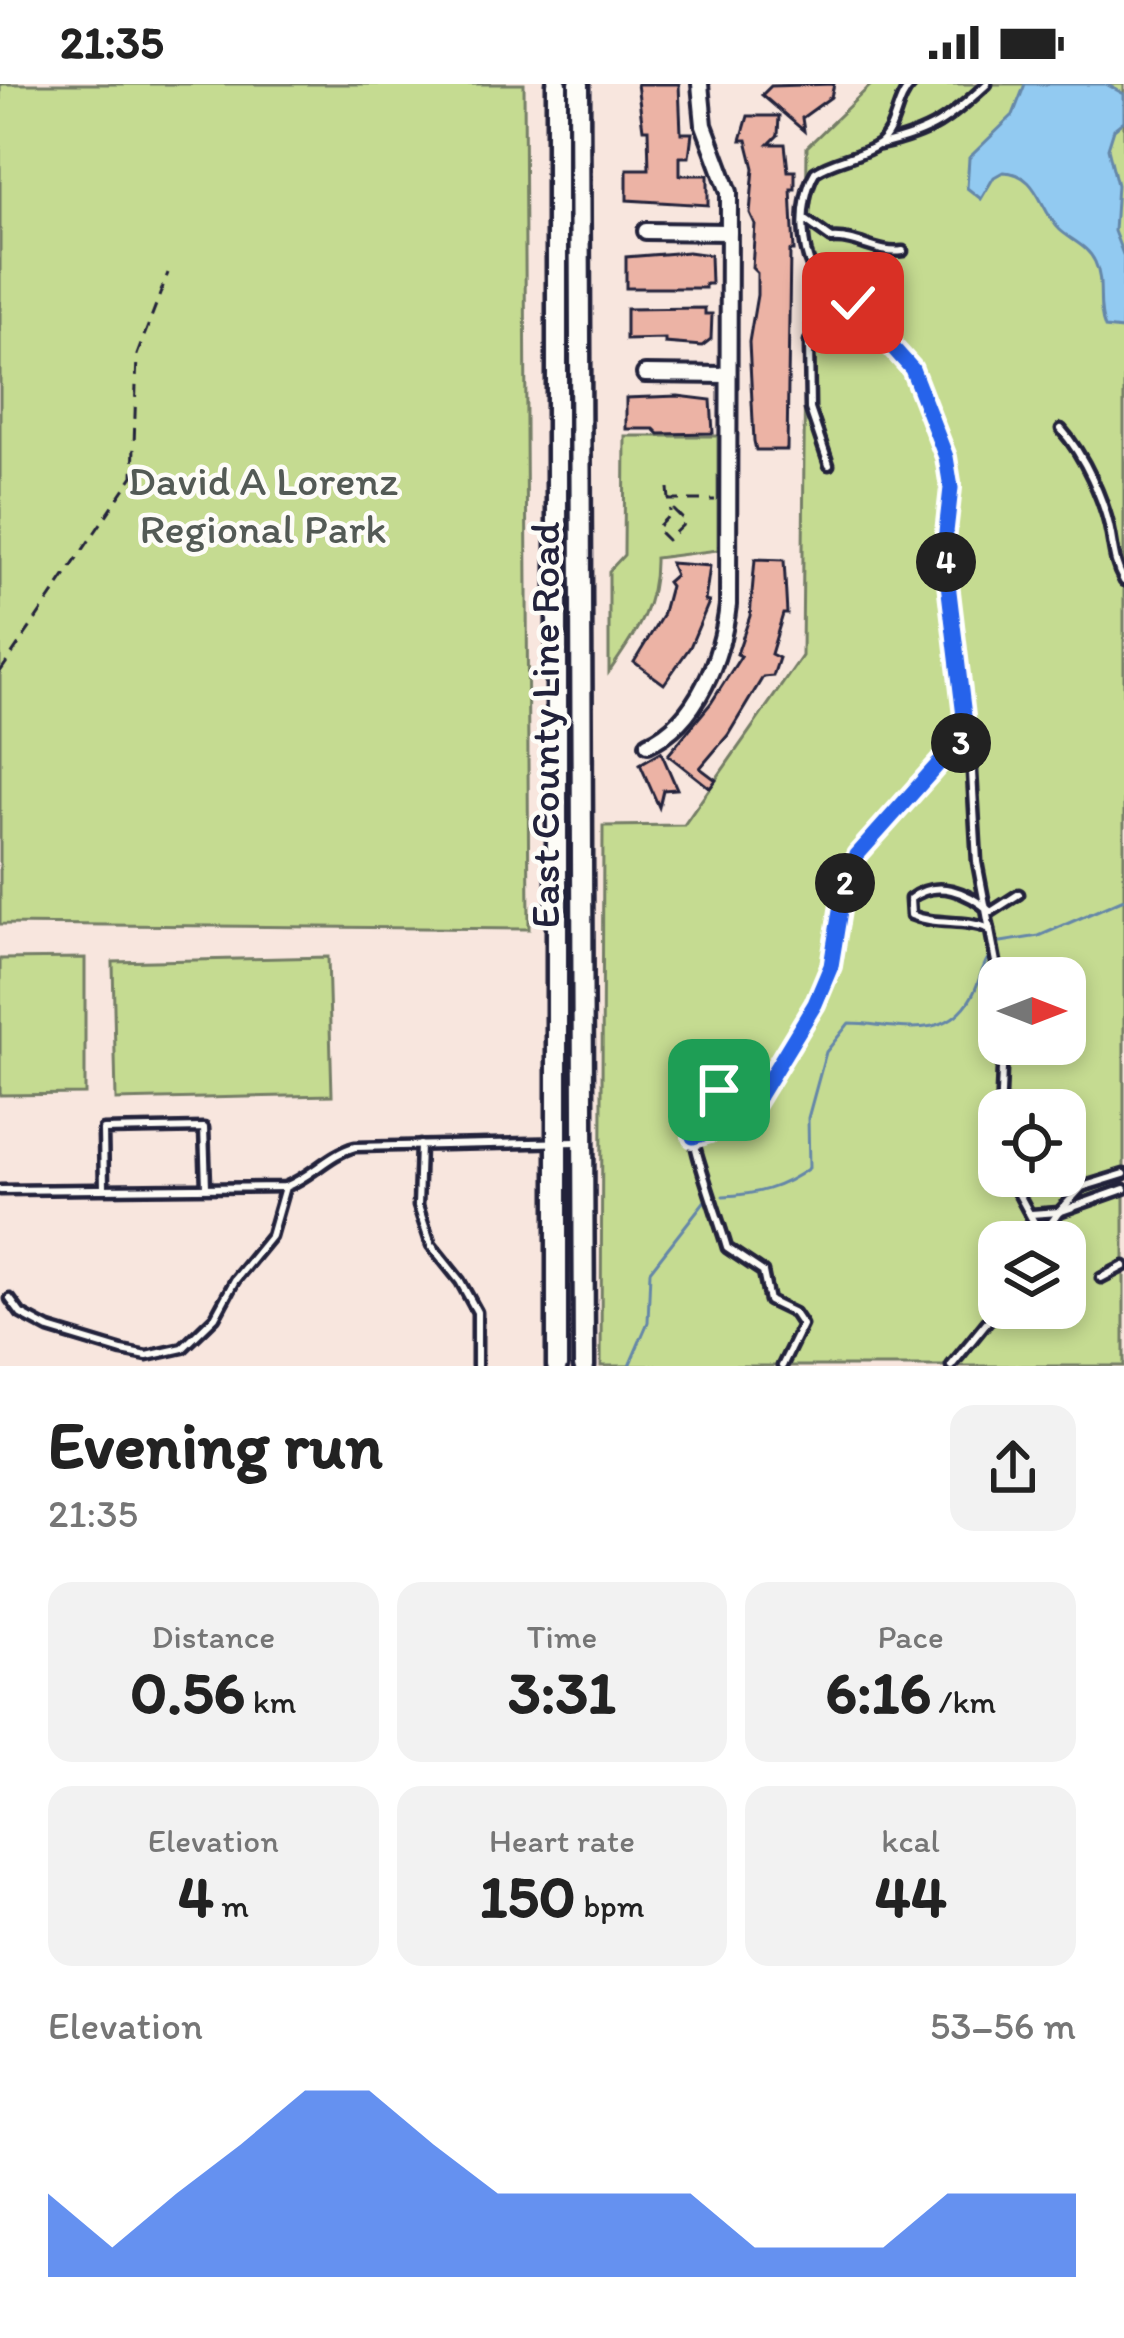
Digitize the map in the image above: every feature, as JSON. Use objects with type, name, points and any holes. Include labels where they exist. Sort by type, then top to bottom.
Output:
[{"type":"main road","name":"East County Line Road","points":[[557,84],[557,1366]]},
{"type":"main road","name":"East County Line Road","points":[[579,84],[584,1366]]},
{"type":"street","points":[[648,744],[672,730],[690,707],[715,662],[728,605],[727,181],[704,125],[700,84]]},
{"type":"street","points":[[646,231],[729,232]]},
{"type":"street","points":[[645,374],[727,375]]},
{"type":"lane","points":[[876,146],[892,124],[900,97],[912,84]]},
{"type":"lane","points":[[987,84],[951,118],[924,135],[876,146],[814,172],[805,218],[808,257],[818,279],[876,325],[901,352],[922,387],[946,457],[951,488],[944,550],[970,749],[974,844],[996,957]]},
{"type":"lane","points":[[805,218],[823,236],[849,238],[881,251],[903,251]]},
{"type":"lane","points":[[829,465],[810,409],[809,341],[834,327],[876,325]]},
{"type":"lane","points":[[1061,429],[1100,502],[1111,533],[1114,563],[1124,581]]},
{"type":"lane","points":[[693,1137],[730,1126],[764,1093],[824,988],[848,873],[857,855],[915,787],[956,749],[967,724]]},
{"type":"lane","points":[[956,749],[970,749]]},
{"type":"lane","points":[[987,910],[975,897],[948,888],[915,893],[908,908],[910,915],[921,920],[969,922],[991,930]]},
{"type":"lane","points":[[987,910],[1019,895]]},
{"type":"lane","points":[[711,1059],[722,1082],[693,1137],[695,1158],[711,1187],[727,1248],[764,1271],[770,1301],[794,1313],[802,1325],[782,1366]]},
{"type":"lane","points":[[104,1189],[103,1130],[204,1128],[206,1187]]},
{"type":"lane","points":[[0,1190],[285,1187],[305,1180],[342,1150],[580,1142]]},
{"type":"lane","points":[[420,1145],[418,1206],[431,1245],[477,1312],[477,1366]]},
{"type":"lane","points":[[1052,1221],[1093,1180],[1124,1174]]},
{"type":"lane","points":[[10,1299],[21,1314],[49,1329],[122,1351],[147,1356],[183,1348],[215,1317],[235,1280],[271,1236],[285,1187]]},
{"type":"lane","points":[[1031,1214],[1059,1212],[1124,1189]]},
{"type":"lane","points":[[1021,1197],[1034,1221]]},
{"type":"lane","points":[[1101,1278],[1124,1266]]},
{"type":"lane","points":[[951,1366],[981,1329]]},
{"type":"path","points":[[0,672],[134,476],[137,355],[168,273]]},
{"type":"path","points":[[668,488],[671,513]]},
{"type":"path","points":[[668,500],[729,500]]},
{"type":"path","points":[[674,510],[686,522],[668,540],[656,529],[671,513],[674,510]]},
{"type":"green space","name":"David A Lorenz Regional Park","points":[[0,84],[524,84],[529,929],[0,924]]},
{"type":"green space","points":[[872,84],[1124,84],[1124,1366],[601,1366],[603,826],[684,825],[802,656],[807,147]]},
{"type":"green space","points":[[625,436],[718,436],[718,550],[655,558],[648,605],[609,672],[609,571],[624,555]]},
{"type":"green space","points":[[328,957],[332,1095],[116,1100],[113,962]]},
{"type":"green space","points":[[85,958],[85,1094],[0,1095],[0,959]]},
{"type":"water","points":[[1025,84],[1106,84],[1124,94],[1124,121],[1114,129],[1108,148],[1117,185],[1114,231],[1124,257],[1122,330],[1105,328],[1100,278],[1092,256],[1060,230],[1024,179],[1003,172],[994,177],[981,199],[967,188],[969,158],[1013,115]]},
{"type":"building","points":[[637,84],[679,84],[681,133],[692,133],[689,157],[680,157],[680,175],[708,175],[708,205],[627,200],[627,169],[649,169],[648,129],[643,129]]},
{"type":"building","points":[[834,84],[831,97],[802,118],[804,131],[762,95],[771,86]]},
{"type":"building","points":[[748,116],[779,116],[778,135],[769,144],[785,144],[788,171],[795,171],[787,450],[756,450],[754,441],[749,342],[757,295],[757,273],[752,268],[755,224],[750,213],[754,168],[747,140],[741,140]]},
{"type":"building","points":[[710,255],[711,284],[705,288],[626,288],[626,257]]},
{"type":"building","points":[[705,308],[705,314],[712,314],[711,339],[702,346],[665,343],[665,339],[626,340],[626,309]]},
{"type":"building","points":[[626,398],[711,400],[713,433],[626,429]]},
{"type":"building","points":[[755,559],[784,560],[787,614],[783,614],[771,654],[779,658],[773,676],[763,677],[728,735],[700,768],[716,780],[710,788],[668,755],[711,703],[741,656],[737,654],[750,616]]},
{"type":"building","points":[[670,563],[710,566],[705,601],[709,602],[690,647],[664,684],[634,662],[662,616],[667,582],[675,575]]},
{"type":"building","points":[[661,752],[677,789],[663,790],[659,807],[640,764]]},
{"type":"waterway","points":[[1001,942],[1039,936],[1124,899]]},
{"type":"waterway","points":[[723,1196],[768,1189],[809,1168],[808,1118],[826,1052],[849,1023],[916,1028],[947,1021],[972,996],[992,952]]},
{"type":"waterway","points":[[629,1366],[648,1322],[650,1271],[707,1198]]},
{"type":"route","points":[[719,1090],[693,1137],[730,1126],[764,1093],[776,1064],[824,988],[843,892],[857,855],[966,733],[944,550],[951,488],[946,457],[912,369],[853,303]]}]
